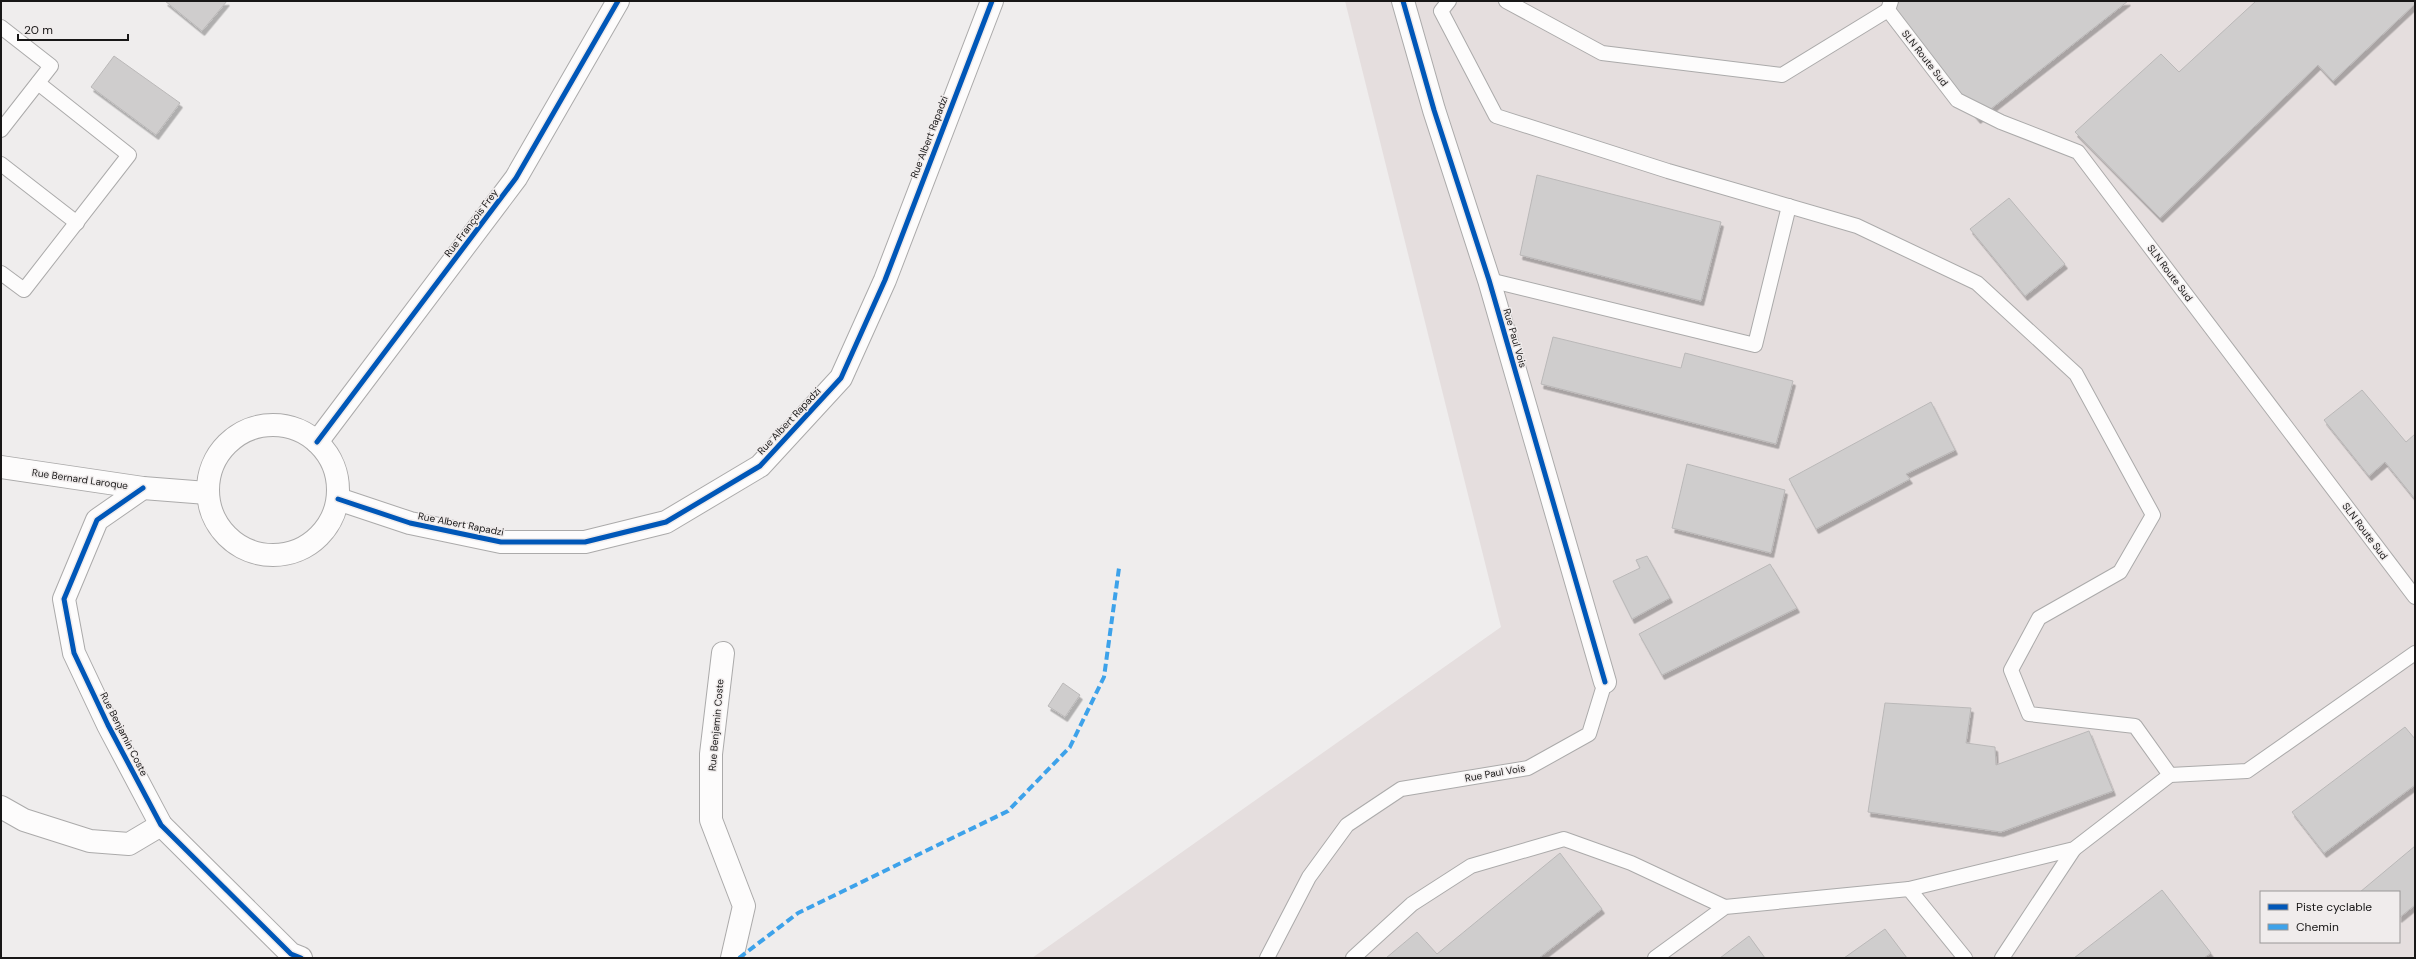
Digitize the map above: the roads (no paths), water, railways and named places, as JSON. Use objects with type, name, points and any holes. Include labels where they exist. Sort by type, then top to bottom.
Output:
[{"type":"street","name":"Rue François Frey","points":[[317,442],[516,178],[618,1]]},
{"type":"street","name":"Rue Albert Rapadzi","points":[[338,499],[410,523],[501,542],[585,542],[666,522],[760,466],[841,378],[885,280],[992,1]]},
{"type":"street","name":"Rue Paul Vois","points":[[1403,1],[1434,110],[1489,280],[1605,682]]},
{"type":"street","points":[[277,425],[299,430],[317,442],[330,458],[337,478],[338,499],[332,520],[319,537],[301,549],[281,555],[259,554],[239,546],[223,533],[212,514],[207,493],[210,471],[220,452],[236,436],[256,427],[277,425]]},
{"type":"street","name":"Rue Bernard Laroque","points":[[1,467],[143,488],[207,493]]},
{"type":"street","name":"Rue Benjamin Coste","points":[[143,488],[97,520],[64,599],[74,653],[108,725],[161,825],[291,954],[301,958]]},
{"type":"street","name":"Rue Benjamin Coste","points":[[723,653],[711,754],[711,820],[744,906],[732,958]]},
{"type":"street","points":[[1,807],[24,820],[90,841],[129,844],[161,825]]},
{"type":"lane","points":[[1449,1],[1441,11],[1496,116],[1857,226],[1977,283],[2076,374],[2153,515],[2120,572],[2039,618],[2011,670],[2030,714],[2135,726],[2170,775]]},
{"type":"lane","points":[[1506,1],[1602,53],[1782,75],[1889,6]]},
{"type":"lane","name":"SLN Route Sud","points":[[1889,6],[1958,100],[2001,122],[2078,152],[2415,597]]},
{"type":"lane","points":[[1,27],[51,66],[1,130]]},
{"type":"lane","points":[[1,273],[24,290],[129,155],[38,83]]},
{"type":"lane","points":[[1,164],[77,223]]},
{"type":"lane","points":[[1489,280],[1754,345],[1789,206]]},
{"type":"lane","points":[[2002,958],[2074,849],[2170,775],[2247,771],[2415,653]]},
{"type":"lane","name":"Rue Paul Vois","points":[[1267,958],[1309,877],[1347,826],[1401,789],[1528,768],[1582,738],[1589,734],[1605,682]]},
{"type":"lane","points":[[1353,958],[1412,904],[1471,866],[1564,839],[1631,863],[1725,907]]},
{"type":"lane","points":[[1655,958],[1725,907],[1909,889],[2074,849]]},
{"type":"lane","points":[[1909,889],[1965,958]]}]
